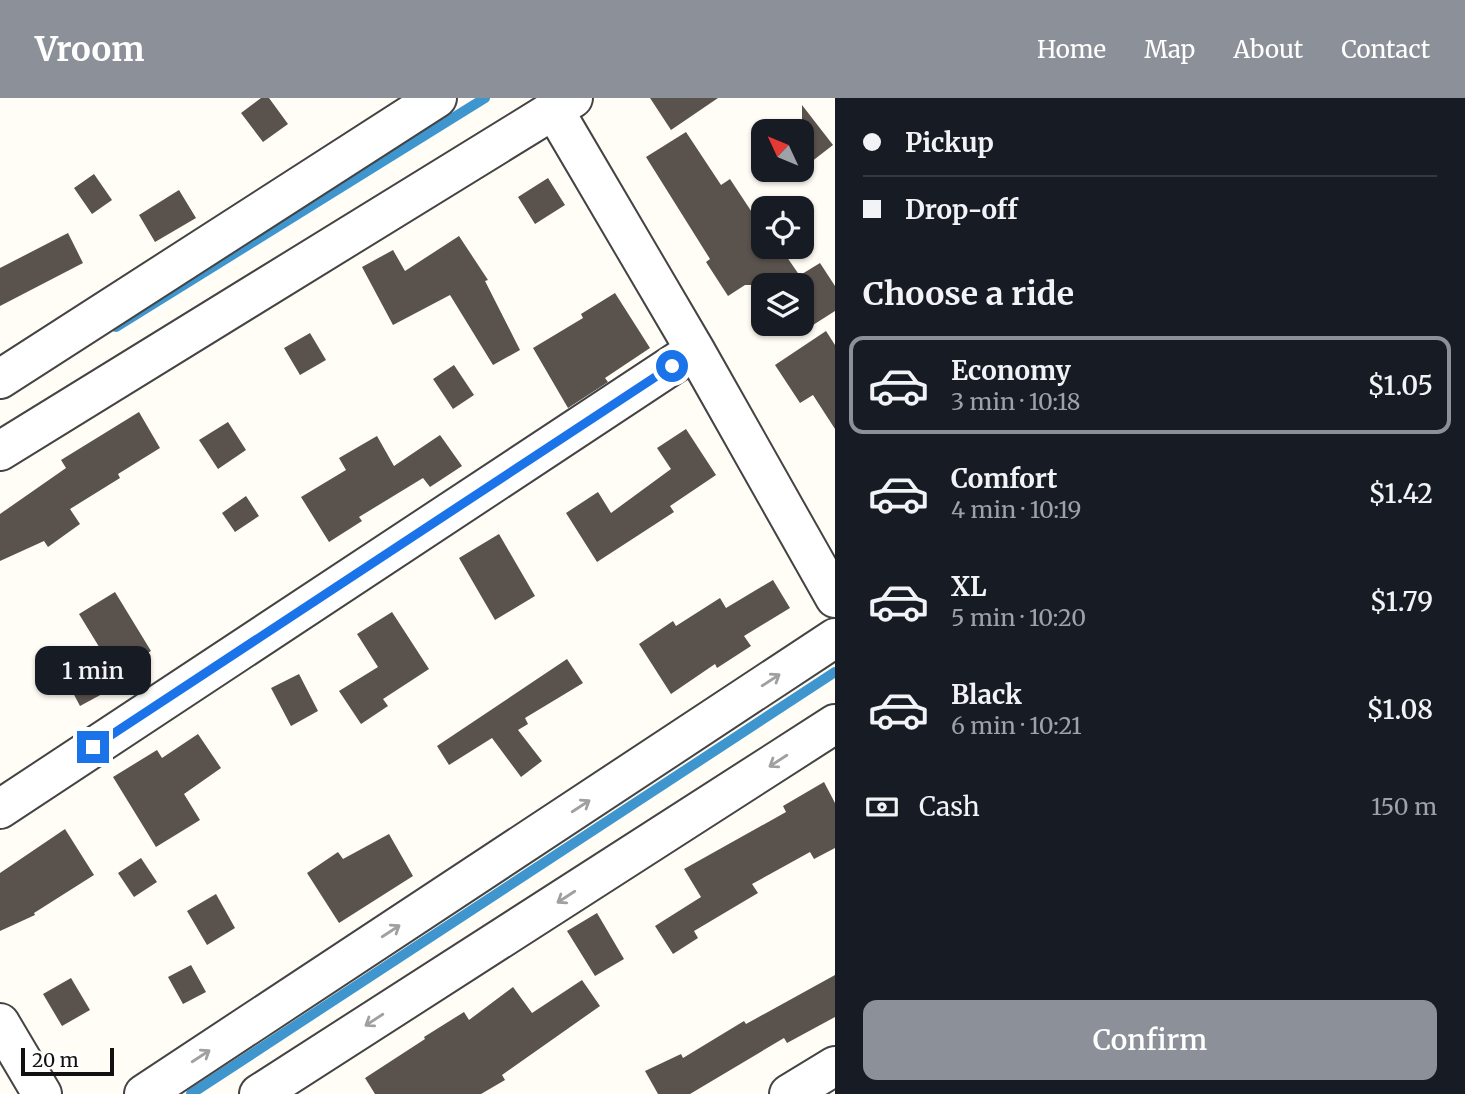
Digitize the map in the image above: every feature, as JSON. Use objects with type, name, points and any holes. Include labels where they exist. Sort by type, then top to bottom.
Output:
[{"type":"street","points":[[0,379],[437,98]]},
{"type":"street","points":[[0,451],[563,104],[695,350],[835,598]]},
{"type":"street","points":[[0,808],[695,350]]},
{"type":"street","points":[[144,1094],[835,638]]},
{"type":"street","points":[[260,1094],[835,724]]},
{"type":"street","points":[[0,1023],[42,1094]]},
{"type":"street","points":[[789,1094],[835,1066]]},
{"type":"building","points":[[261,98],[269,98],[288,124],[263,142],[241,113]]},
{"type":"building","points":[[650,98],[718,98],[671,130]]},
{"type":"building","points":[[802,105],[813,119],[802,119]]},
{"type":"building","points":[[814,120],[833,145],[814,160]]},
{"type":"building","points":[[686,132],[721,185],[730,179],[751,211],[751,259],[788,259],[798,273],[751,273],[751,285],[745,285],[728,296],[706,262],[710,259],[646,157]]},
{"type":"building","points":[[94,174],[112,200],[92,214],[74,188]]},
{"type":"building","points":[[548,178],[565,205],[535,224],[518,197]]},
{"type":"building","points":[[179,190],[196,218],[155,242],[139,215]]},
{"type":"building","points":[[68,233],[83,263],[0,306],[0,268]]},
{"type":"building","points":[[459,236],[488,280],[485,281],[520,350],[493,365],[450,295],[393,325],[362,267],[393,250],[405,271]]},
{"type":"building","points":[[820,263],[835,286],[835,311],[814,324],[814,273],[804,273]]},
{"type":"building","points":[[615,293],[650,348],[605,378],[608,382],[568,408],[533,348],[583,318],[581,314]]},
{"type":"building","points":[[826,331],[835,345],[835,429],[813,395],[800,403],[775,365]]},
{"type":"building","points":[[310,333],[326,360],[300,375],[284,348]]},
{"type":"building","points":[[454,365],[474,395],[453,409],[433,379]]},
{"type":"building","points":[[139,412],[160,448],[118,474],[120,478],[70,509],[80,524],[48,547],[44,541],[0,561],[0,514],[66,468],[61,460]]},
{"type":"building","points":[[228,422],[246,450],[218,469],[199,440]]},
{"type":"building","points":[[686,429],[716,475],[670,506],[674,512],[597,562],[566,513],[598,492],[611,513],[671,469],[657,448]]},
{"type":"building","points":[[440,435],[462,466],[430,487],[423,478],[359,517],[362,521],[329,542],[301,497],[346,470],[339,458],[377,436],[394,466]]},
{"type":"building","points":[[246,496],[259,516],[235,532],[222,513]]},
{"type":"building","points":[[499,534],[535,596],[495,620],[459,558]]},
{"type":"building","points":[[773,580],[790,608],[744,636],[751,646],[717,668],[715,664],[671,694],[639,644],[673,621],[676,626],[720,598],[726,608]]},
{"type":"building","points":[[115,592],[151,651],[99,683],[104,693],[80,706],[62,672],[101,650],[79,614]]},
{"type":"building","points":[[392,612],[429,669],[383,699],[388,706],[361,724],[339,691],[378,667],[357,634]]},
{"type":"building","points":[[567,659],[583,683],[525,718],[528,724],[518,730],[542,761],[521,777],[492,738],[449,765],[437,746]]},
{"type":"building","points":[[299,674],[318,711],[291,726],[271,688]]},
{"type":"building","points":[[198,734],[221,768],[184,794],[200,820],[156,847],[113,777],[157,750],[162,758]]},
{"type":"building","points":[[824,782],[835,803],[835,848],[814,859],[810,852],[752,884],[758,893],[694,931],[698,938],[673,954],[655,926],[701,897],[684,869],[786,812],[783,806]]},
{"type":"building","points":[[65,829],[94,875],[34,913],[35,915],[0,931],[0,873]]},
{"type":"building","points":[[389,834],[413,876],[339,923],[307,873],[338,852],[343,859]]},
{"type":"building","points":[[141,858],[157,882],[134,897],[118,873]]},
{"type":"building","points":[[216,894],[235,928],[207,945],[187,911]]},
{"type":"building","points":[[597,913],[624,959],[595,976],[567,931]]},
{"type":"building","points":[[191,965],[206,992],[183,1004],[168,977]]},
{"type":"building","points":[[835,975],[835,1017],[787,1043],[784,1038],[690,1094],[658,1094],[645,1071],[681,1054],[683,1058],[744,1021],[746,1024]]},
{"type":"building","points":[[71,978],[90,1010],[62,1026],[43,994]]},
{"type":"building","points":[[582,980],[600,1006],[502,1075],[505,1080],[481,1094],[375,1094],[365,1078],[464,1012],[469,1020],[513,987],[532,1013]]},
{"type":"waterway","points":[[116,327],[485,98]]},
{"type":"waterway","points":[[191,1094],[835,672]]},
{"type":"route","points":[[93,747],[672,366]]}]
